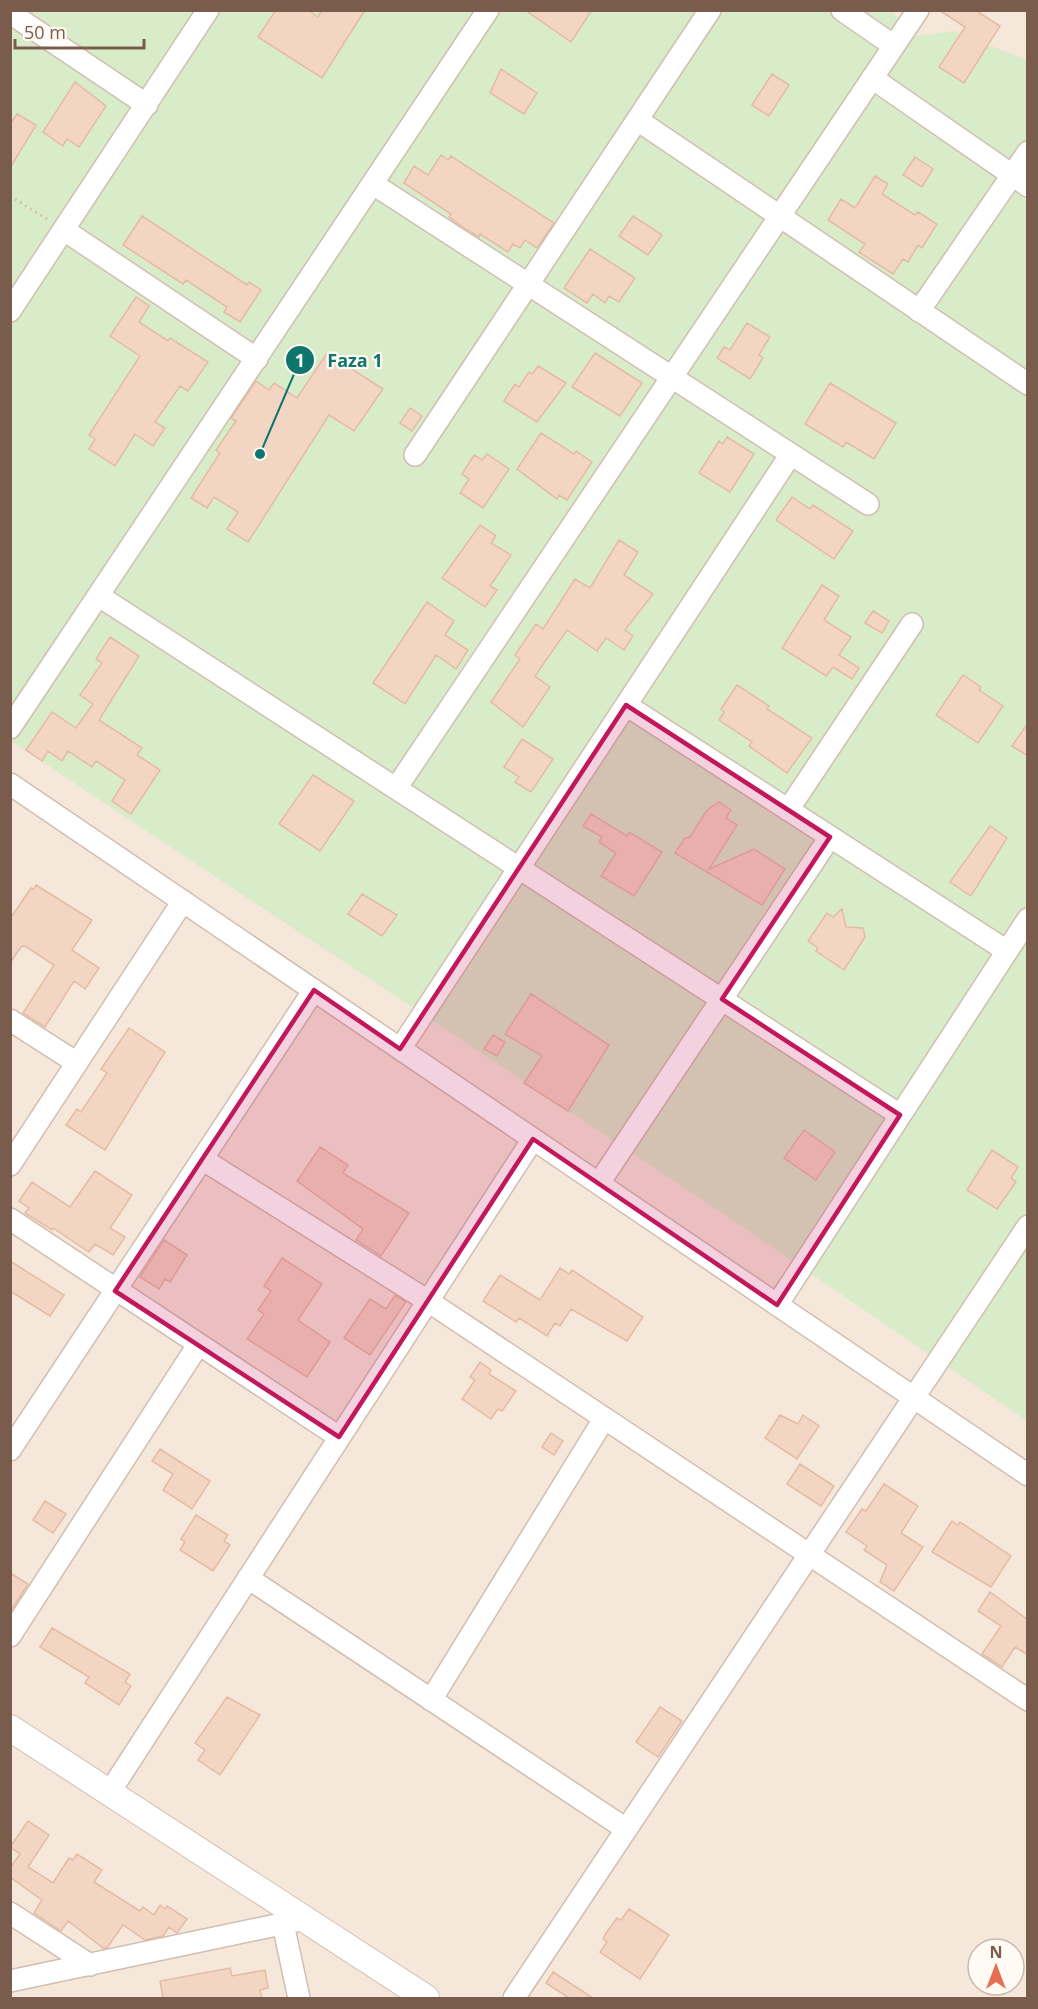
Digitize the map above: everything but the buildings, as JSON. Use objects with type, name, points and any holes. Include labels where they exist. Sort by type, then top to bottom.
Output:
[{"type":"street","points":[[10,311],[208,10]]},
{"type":"street","points":[[10,728],[488,10]]},
{"type":"street","points":[[415,455],[639,121],[710,10]]},
{"type":"street","points":[[842,10],[894,46]]},
{"type":"street","points":[[397,787],[918,10]]},
{"type":"street","points":[[10,13],[147,105]]},
{"type":"street","points":[[873,78],[1020,180]]},
{"type":"street","points":[[639,121],[1028,384]]},
{"type":"street","points":[[919,311],[1020,180],[1028,152]]},
{"type":"street","points":[[373,184],[868,504]]},
{"type":"street","points":[[64,230],[257,359]]},
{"type":"street","points":[[400,1048],[790,454]]},
{"type":"street","points":[[99,596],[900,1115]]},
{"type":"street","points":[[788,810],[912,624]]},
{"type":"street","points":[[626,705],[1006,951]]},
{"type":"street","points":[[12,788],[183,901],[1028,1475]]},
{"type":"street","points":[[598,1183],[830,837]]},
{"type":"street","points":[[10,1165],[183,901]]},
{"type":"street","points":[[777,1305],[1028,919]]},
{"type":"street","points":[[10,1450],[314,990]]},
{"type":"street","points":[[10,1020],[77,1063]]},
{"type":"street","points":[[110,1793],[533,1139]]},
{"type":"street","points":[[202,1159],[428,1301],[1028,1700]]},
{"type":"street","points":[[10,1219],[115,1291],[339,1437]]},
{"type":"street","points":[[514,1998],[913,1397],[1026,1233]]},
{"type":"street","points":[[10,1636],[198,1345]]},
{"type":"street","points":[[431,1700],[604,1419]]},
{"type":"street","points":[[248,1578],[626,1829]]},
{"type":"street","points":[[10,1728],[110,1793],[294,1921],[426,1998]]},
{"type":"street","points":[[10,1913],[90,1965]]},
{"type":"street","points":[[10,1982],[294,1921]]},
{"type":"street","points":[[294,1921],[299,1998]]},
{"type":"path","points":[[10,196],[64,230]]},
{"type":"highlighted area","points":[[626,705],[830,837],[722,999],[900,1115],[777,1305],[533,1139],[339,1437],[115,1291],[314,990],[400,1049]]},
{"type":"shaded area","points":[[11,11],[1027,11],[1027,1998],[11,1998]]},
{"type":"green space","points":[[890,10],[919,36],[953,31],[1027,60],[1027,1421],[710,1205],[11,741],[10,11]]},
{"type":"place","name":"Faza 1","points":[[260,454]]}]
